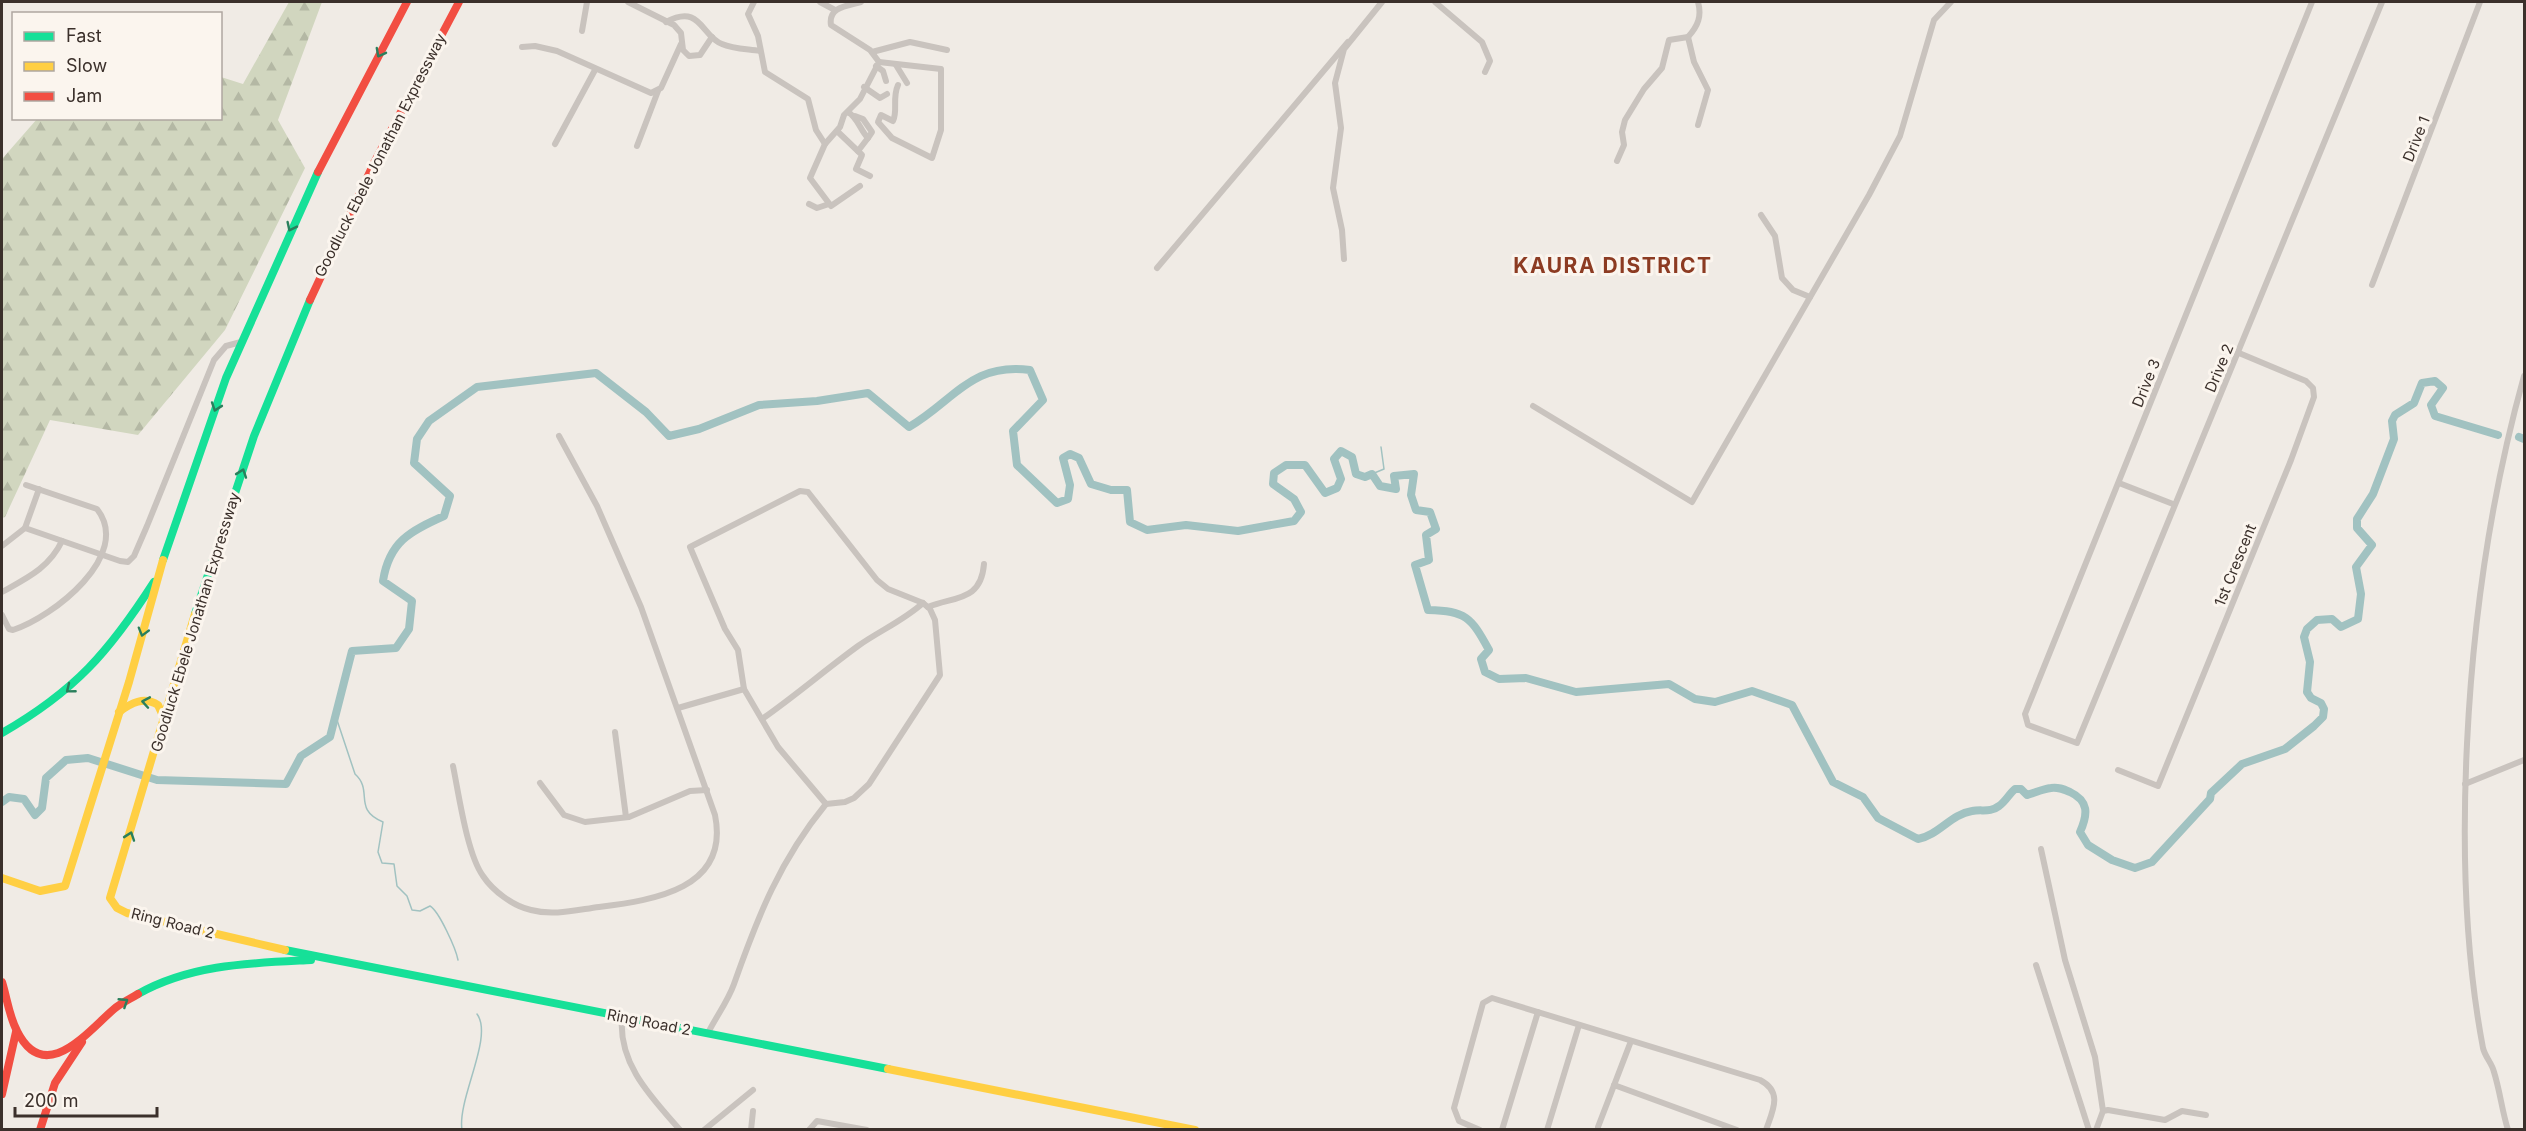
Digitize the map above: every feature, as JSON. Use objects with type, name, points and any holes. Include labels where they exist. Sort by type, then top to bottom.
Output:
[{"type":"main road","points":[[2,878],[40,891],[66,886],[119,713],[157,578],[241,342],[273,265],[339,128],[407,2]]},
{"type":"main road","name":"Goodluck Ebele Jonathan Expressway","points":[[111,894],[147,782],[220,532],[291,340],[360,188],[459,2]]},
{"type":"main road","points":[[2,733],[45,708],[86,674],[126,628],[157,578]]},
{"type":"main road","points":[[119,713],[135,700],[152,701],[160,706],[165,722]]},
{"type":"main road","name":"Ring Road 2","points":[[111,894],[117,908],[127,912],[322,959],[1195,1130]]},
{"type":"main road","points":[[251,963],[257,955],[258,945]]},
{"type":"main road","points":[[40,1130],[55,1083],[91,1029],[118,1006],[152,984],[217,964],[322,959]]},
{"type":"main road","points":[[2,982],[6,1013],[16,1032],[31,1049],[45,1055],[63,1052],[82,1042]]},
{"type":"main road","points":[[2,1094],[16,1032]]},
{"type":"street","points":[[582,31],[587,2]]},
{"type":"street","points":[[628,2],[679,29],[681,44],[685,52],[694,57],[700,55],[712,38]]},
{"type":"street","points":[[754,2],[748,14],[758,36],[765,72],[774,80],[808,99],[816,130],[825,144]]},
{"type":"street","points":[[820,2],[835,10],[861,2]]},
{"type":"street","points":[[1157,268],[1382,2]]},
{"type":"street","points":[[1435,2],[1485,46],[1490,60],[1485,72]]},
{"type":"street","points":[[1698,2],[1699,20],[1688,37],[1696,68],[1708,90],[1698,125]]},
{"type":"street","points":[[1533,406],[1692,502],[1900,136],[1934,20],[1951,2]]},
{"type":"street","name":"Drive 3","points":[[2077,743],[2028,724],[2024,717],[2312,2]]},
{"type":"street","name":"Drive 2","points":[[2077,743],[2173,504],[2239,353],[2382,2]]},
{"type":"street","name":"Drive 1","points":[[2372,285],[2480,2]]},
{"type":"street","points":[[835,10],[830,20],[833,29],[872,52],[886,81]]},
{"type":"street","points":[[666,22],[676,18],[693,18],[702,23],[712,38],[721,44],[760,51]]},
{"type":"street","points":[[1617,161],[1624,145],[1622,132],[1625,120],[1644,89],[1662,68],[1670,40],[1688,37]]},
{"type":"street","points":[[872,52],[910,42],[947,50]]},
{"type":"street","points":[[1344,259],[1342,230],[1333,188],[1341,128],[1335,83],[1348,42]]},
{"type":"street","points":[[637,146],[658,91],[681,44]]},
{"type":"street","points":[[522,47],[536,46],[557,51],[645,91],[658,91]]},
{"type":"street","points":[[877,64],[932,66],[941,69],[941,130],[932,158],[892,138],[878,122],[881,115],[893,121],[896,117],[893,96],[898,85]]},
{"type":"street","points":[[828,214],[830,205],[810,178],[825,144],[860,99],[877,64]]},
{"type":"street","points":[[896,65],[907,83]]},
{"type":"street","points":[[555,144],[595,70]]},
{"type":"street","points":[[864,87],[880,98],[887,94]]},
{"type":"street","points":[[848,112],[863,119],[872,132],[858,151]]},
{"type":"street","points":[[837,131],[862,155],[856,169],[870,176]]},
{"type":"street","points":[[809,204],[817,208],[830,205],[860,186]]},
{"type":"street","points":[[1761,215],[1775,236],[1782,278],[1793,290],[1810,297]]},
{"type":"street","points":[[25,528],[128,562],[134,556],[214,360],[226,346],[241,342]]},
{"type":"street","name":"1st Crescent","points":[[2118,770],[2158,786],[2291,460],[2314,397],[2313,388],[2306,381],[2239,353]]},
{"type":"street","points":[[2508,1130],[2493,1069],[2484,1050],[2476,997],[2464,862],[2465,784],[2472,650],[2486,542],[2524,376]]},
{"type":"street","points":[[453,766],[473,853],[484,878],[520,907],[552,913],[653,899],[700,876],[709,866],[717,842],[717,827],[678,708],[641,607],[602,516],[559,436]]},
{"type":"street","points":[[2119,483],[2173,504]]},
{"type":"street","points":[[2,615],[9,629],[13,630],[63,602],[85,581],[101,554],[106,538],[106,528],[97,508],[26,485]]},
{"type":"street","points":[[2,546],[25,528],[39,489]]},
{"type":"street","points":[[708,1033],[733,985],[749,936],[767,894],[797,842],[826,804],[845,802],[854,798],[869,784],[940,675],[935,620],[926,605],[883,585],[808,492],[797,491],[690,547],[725,629],[738,650],[744,688],[778,747],[826,804]]},
{"type":"street","points":[[2,592],[43,568],[54,556],[62,541]]},
{"type":"street","points":[[762,719],[797,695],[858,646],[926,605],[959,600],[972,592],[981,578],[984,564]]},
{"type":"street","points":[[678,708],[744,688]]},
{"type":"street","points":[[615,732],[626,818]]},
{"type":"street","points":[[2465,784],[2524,759]]},
{"type":"street","points":[[540,783],[559,810],[569,819],[585,822],[626,818],[690,791],[706,790]]},
{"type":"street","points":[[2041,849],[2065,960],[2095,1057],[2103,1111],[2096,1130]]},
{"type":"street","points":[[2036,965],[2089,1130]]},
{"type":"street","points":[[1480,1130],[1459,1120],[1454,1108],[1483,1003],[1492,998],[1770,1085],[1774,1094],[1774,1104],[1766,1130]]},
{"type":"street","points":[[1502,1130],[1538,1012]]},
{"type":"street","points":[[622,1017],[622,1040],[633,1070],[648,1093],[680,1130]]},
{"type":"street","points":[[1547,1130],[1579,1025]]},
{"type":"street","points":[[1600,1129],[1631,1041]]},
{"type":"street","points":[[1614,1085],[1737,1130]]},
{"type":"street","points":[[704,1130],[753,1090]]},
{"type":"street","points":[[751,1130],[753,1111]]},
{"type":"street","points":[[2103,1111],[2164,1120],[2182,1111],[2206,1115]]},
{"type":"street","points":[[809,1130],[817,1121],[864,1129]]},
{"type":"green space","points":[[289,2],[322,2],[278,120],[305,168],[225,330],[138,435],[50,420],[5,517],[2,518],[2,159],[36,120],[222,120],[222,77],[243,84]]},
{"type":"waterway","points":[[2,802],[9,797],[24,799],[35,815],[42,808],[46,778],[66,760],[88,758],[157,780],[286,784],[301,756],[330,737],[352,651],[396,648],[409,629],[412,601],[383,581],[386,568],[390,556],[403,540],[421,527],[444,516],[450,496],[414,463],[417,439],[429,421],[477,387],[596,373],[646,412],[669,436],[699,429],[759,405],[817,401],[868,393],[909,427],[964,386],[993,372],[1010,369],[1030,370],[1043,400],[1013,431],[1017,465],[1057,503],[1068,499],[1070,485],[1063,458],[1070,454],[1079,458],[1091,484],[1111,490],[1127,490],[1130,522],[1147,530],[1186,525],[1238,531],[1294,521],[1301,512],[1294,499],[1273,484],[1274,473],[1286,465],[1305,465],[1325,493],[1337,488],[1341,479],[1334,459],[1341,451],[1352,457],[1356,474],[1365,477],[1372,474],[1380,486],[1396,489],[1394,476],[1414,474],[1411,495],[1416,510],[1430,512],[1436,529],[1426,535],[1429,560],[1415,565],[1428,610],[1459,614],[1472,623],[1489,650],[1481,659],[1485,672],[1499,679],[1526,678],[1576,692],[1669,684],[1695,699],[1715,702],[1752,691],[1792,705],[1833,782],[1863,797],[1878,818],[1918,839],[1965,813],[1996,808],[2015,789],[2021,789],[2027,795],[2058,788],[2076,796],[2084,804],[2085,814],[2080,832],[2088,845],[2112,860],[2135,868],[2152,862],[2210,799],[2211,793],[2242,764],[2285,749],[2323,717],[2324,709],[2321,703],[2311,698],[2307,692],[2310,662],[2304,637],[2307,629],[2317,620],[2332,619],[2341,627],[2358,619],[2361,594],[2356,567],[2372,545],[2357,528],[2357,519],[2373,494],[2394,439],[2392,421],[2395,415],[2414,403],[2422,383],[2435,381],[2443,388],[2431,405],[2435,416],[2498,435]]},
{"type":"waterway","points":[[2519,437],[2524,439]]},
{"type":"waterway","points":[[1372,474],[1384,469],[1381,447]]},
{"type":"waterway","points":[[336,717],[355,774],[363,787],[368,811],[383,822],[378,852],[382,863],[394,864],[397,886],[407,896],[412,910],[420,911],[430,906],[434,909],[447,931],[458,960]]},
{"type":"waterway","points":[[462,1130],[465,1102],[481,1037],[481,1024],[477,1014]]},
{"type":"traffic: fast","points":[[163,560],[226,378],[318,172]]},
{"type":"traffic: fast","points":[[195,614],[254,436],[310,300]]},
{"type":"traffic: fast","points":[[2,733],[50,702],[89,668],[122,629],[154,582]]},
{"type":"traffic: fast","points":[[285,950],[888,1069]]},
{"type":"traffic: fast","points":[[138,994],[179,976],[200,971],[244,964],[311,960]]},
{"type":"traffic: slow","points":[[2,878],[40,891],[65,886],[129,682],[163,560]]},
{"type":"traffic: slow","points":[[195,614],[110,898],[117,908],[127,913],[285,950]]},
{"type":"traffic: slow","points":[[119,712],[133,703],[148,701],[158,705],[165,720]]},
{"type":"traffic: slow","points":[[888,1069],[1195,1130]]},
{"type":"traffic: jam","points":[[318,172],[407,2]]},
{"type":"traffic: jam","points":[[310,300],[375,161],[459,2]]},
{"type":"traffic: jam","points":[[2,982],[17,1031],[28,1047],[40,1054],[53,1054],[66,1049],[117,1007],[138,994]]},
{"type":"traffic: jam","points":[[2,1094],[16,1032]]},
{"type":"traffic: jam","points":[[40,1130],[55,1083],[82,1042]]},
{"type":"district","name":"KAURA DISTRICT","points":[[1613,265]]}]
